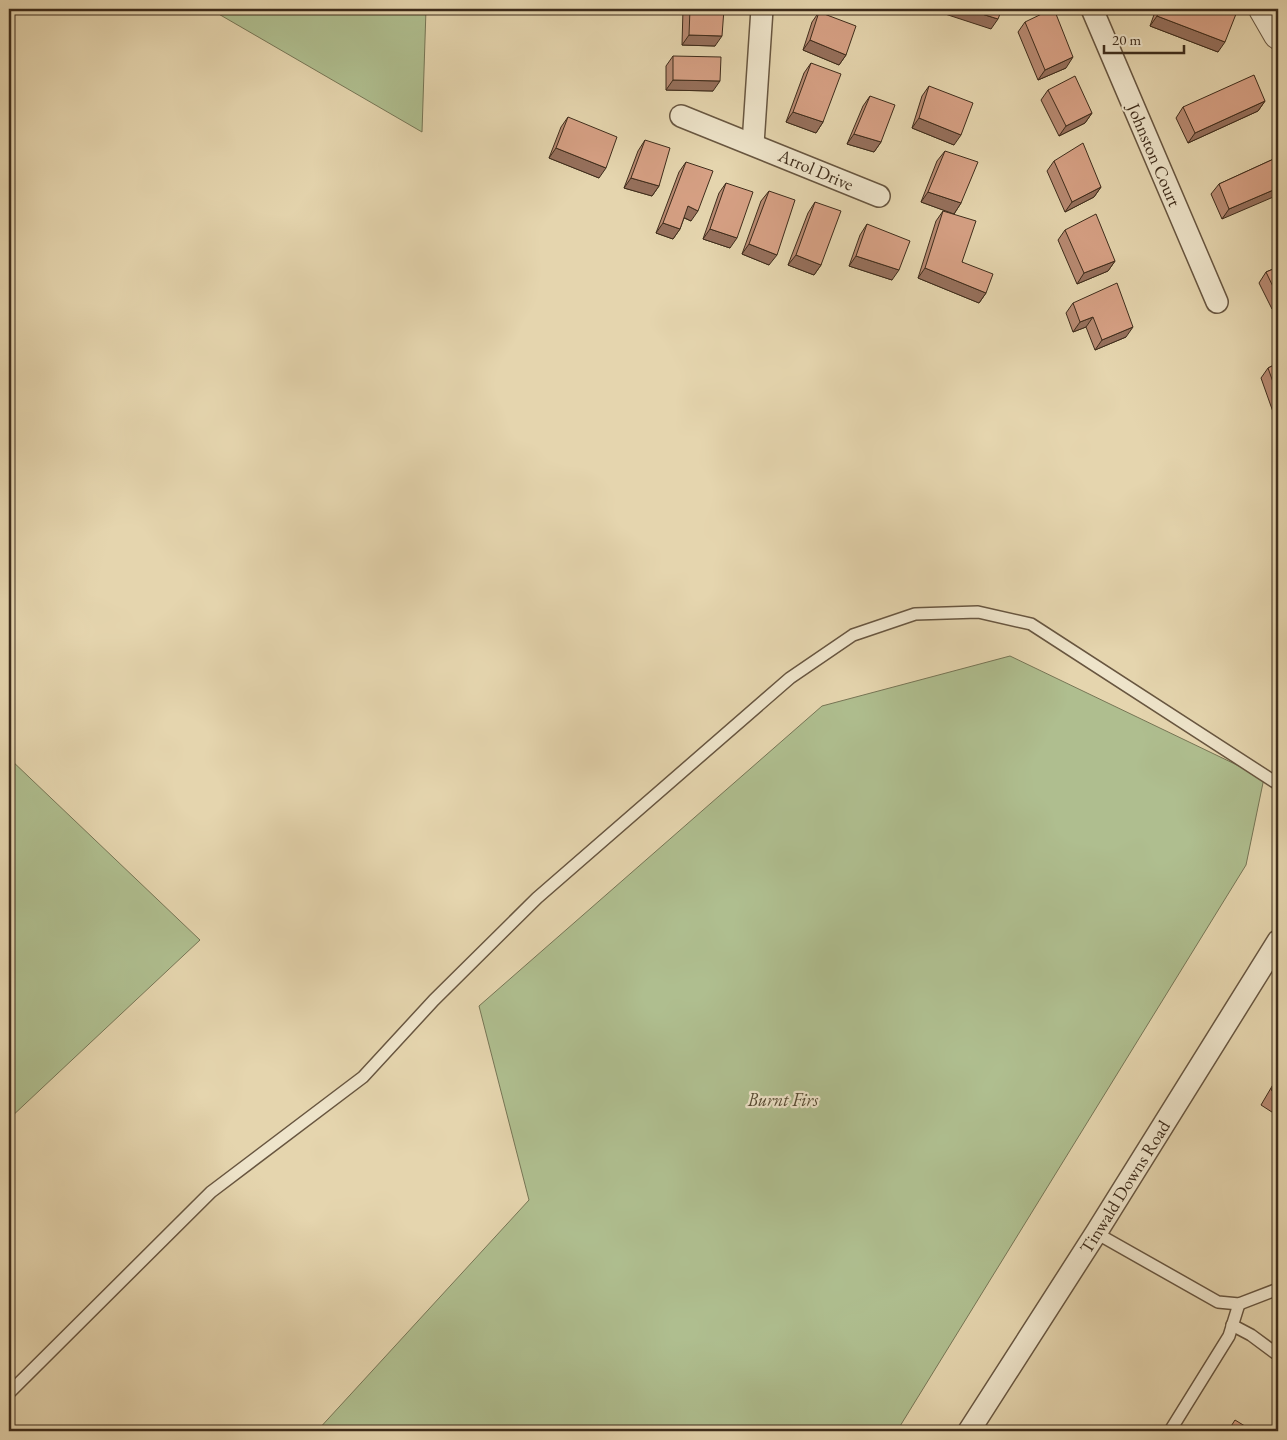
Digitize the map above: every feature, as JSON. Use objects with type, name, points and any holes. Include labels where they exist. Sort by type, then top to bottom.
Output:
[{"type":"street","points":[[753,144],[762,9]]},
{"type":"street","name":"Johnston Court","points":[[1092,9],[1217,302]]},
{"type":"street","points":[[1263,9],[1278,35]]},
{"type":"street","name":"Arrol Drive","points":[[681,116],[879,196]]},
{"type":"street","name":"Tinwald Downs Road","points":[[969,1431],[1096,1233],[1278,941]]},
{"type":"lane","points":[[9,1393],[211,1192],[364,1077],[434,1000],[537,898],[790,678],[853,635],[915,614],[978,612],[1032,624],[1278,784]]},
{"type":"lane","points":[[1096,1233],[1218,1302],[1239,1304],[1266,1292],[1278,1289]]},
{"type":"lane","points":[[1170,1431],[1229,1336],[1239,1304]]},
{"type":"lane","points":[[1232,1325],[1251,1335],[1278,1355]]},
{"type":"green space","points":[[210,9],[426,9],[422,132]]},
{"type":"green space","name":"Burnt Firs","points":[[1010,656],[1264,778],[1246,865],[897,1431],[317,1431],[529,1200],[479,1006],[822,706]]},
{"type":"green space","points":[[9,758],[200,940],[9,1119]]},
{"type":"building","points":[[690,9],[724,9],[722,36],[689,35]]},
{"type":"building","points":[[966,9],[1002,9],[998,19]]},
{"type":"building","points":[[1054,9],[1073,57],[1045,70],[1025,22]]},
{"type":"building","points":[[1160,9],[1221,9],[1236,14],[1225,42],[1157,16]]},
{"type":"building","points":[[819,12],[856,26],[846,55],[810,40]]},
{"type":"building","points":[[673,56],[721,57],[720,81],[673,80]]},
{"type":"building","points":[[811,63],[841,74],[823,122],[793,112]]},
{"type":"building","points":[[1254,75],[1265,101],[1195,133],[1183,107]]},
{"type":"building","points":[[1075,76],[1092,113],[1066,126],[1048,90]]},
{"type":"building","points":[[929,86],[973,103],[961,135],[919,118]]},
{"type":"building","points":[[870,96],[895,105],[881,142],[854,134]]},
{"type":"building","points":[[568,117],[617,137],[606,168],[556,148]]},
{"type":"building","points":[[645,140],[670,148],[659,186],[631,178]]},
{"type":"building","points":[[1083,143],[1101,187],[1072,202],[1054,161]]},
{"type":"building","points":[[945,151],[978,162],[961,203],[928,192]]},
{"type":"building","points":[[1278,157],[1278,188],[1229,209],[1219,184]]},
{"type":"building","points":[[686,162],[713,171],[698,211],[688,206],[680,229],[663,223]]},
{"type":"building","points":[[726,183],[753,192],[737,238],[710,229]]},
{"type":"building","points":[[769,191],[795,200],[777,255],[749,244]]},
{"type":"building","points":[[815,202],[841,211],[821,265],[796,255]]},
{"type":"building","points":[[943,211],[976,221],[962,262],[993,274],[986,293],[925,268]]},
{"type":"building","points":[[1096,214],[1115,261],[1084,273],[1065,230]]},
{"type":"building","points":[[867,224],[910,241],[899,270],[856,256]]},
{"type":"building","points":[[1278,267],[1278,297],[1266,272]]},
{"type":"building","points":[[1117,283],[1133,327],[1102,340],[1093,317],[1080,322],[1073,303]]},
{"type":"building","points":[[1278,363],[1278,396],[1268,368]]},
{"type":"building","points":[[1278,1078],[1278,1095],[1271,1090]]},
{"type":"building","points":[[1235,1420],[1253,1431],[1228,1431]]}]
